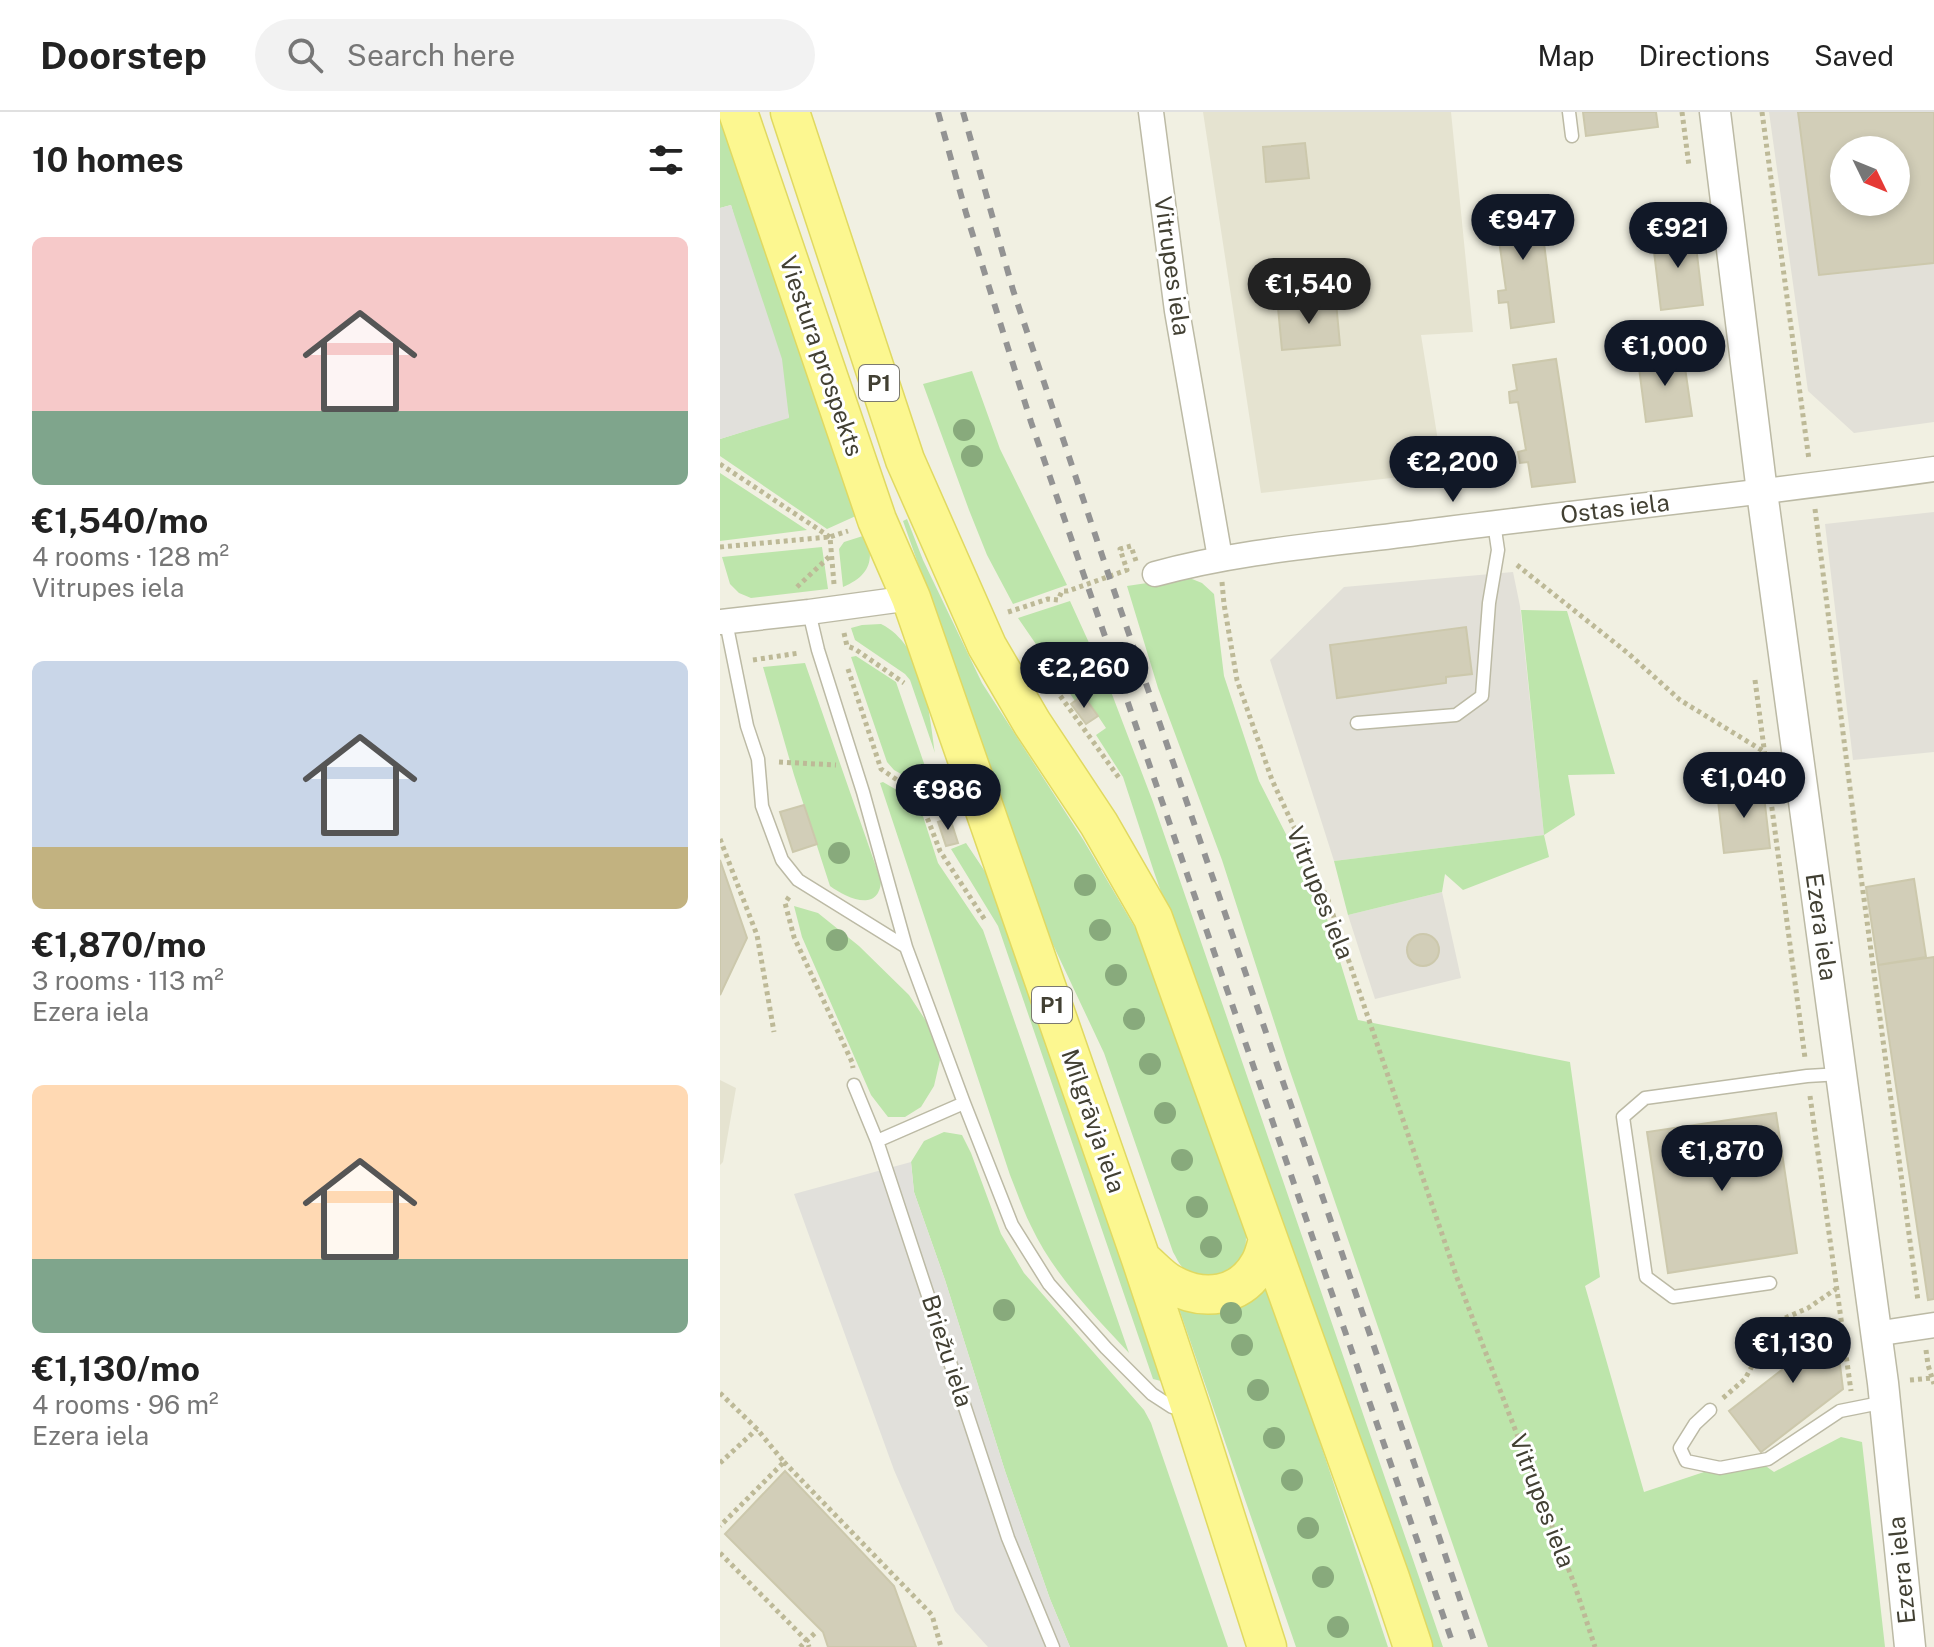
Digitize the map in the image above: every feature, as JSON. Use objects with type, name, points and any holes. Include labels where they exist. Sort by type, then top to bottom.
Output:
[{"type":"main road","name":"Viestura prospekts","points":[[738,112],[877,520],[911,598]]},
{"type":"main road","name":"Viestura prospekts","points":[[790,112],[905,460],[998,635]]},
{"type":"main road","name":"Mīlgrāvja iela","points":[[911,598],[1141,1259],[1267,1647]]},
{"type":"main road","name":"P1","points":[[998,635],[1032,723],[1099,824],[1153,918],[1413,1647]]},
{"type":"main road","points":[[1141,1259],[1170,1284],[1201,1296],[1224,1294],[1245,1283],[1260,1264],[1268,1239]]},
{"type":"street","name":"Vitrupes iela","points":[[1151,112],[1177,311],[1220,558]]},
{"type":"street","name":"Ezera iela","points":[[1715,112],[1762,492],[1885,1402],[1910,1647]]},
{"type":"street","name":"Ostas iela","points":[[1150,569],[1934,469]]},
{"type":"street","points":[[722,617],[809,612],[911,598]]},
{"type":"street","points":[[1875,1334],[1928,1326]]},
{"type":"lane","points":[[1569,112],[1572,136]]},
{"type":"lane","points":[[1357,723],[1456,715],[1482,696],[1489,603],[1498,550],[1494,523]]},
{"type":"lane","points":[[809,612],[906,947],[1012,1225],[1049,1284],[1106,1348],[1152,1394],[1172,1407],[1192,1412]]},
{"type":"lane","points":[[722,617],[747,726],[758,759],[762,806],[782,860],[798,880],[906,947]]},
{"type":"lane","points":[[1770,1283],[1673,1297],[1646,1277],[1623,1117],[1645,1098],[1841,1074]]},
{"type":"lane","name":"Briežu iela","points":[[854,1085],[877,1141],[1008,1538],[1053,1647]]},
{"type":"lane","points":[[877,1141],[964,1103]]},
{"type":"lane","points":[[1710,1410],[1695,1424],[1680,1448],[1686,1461],[1720,1468],[1768,1459],[1840,1411],[1885,1402]]},
{"type":"path","points":[[1762,112],[1918,1302],[1928,1326],[1928,1365],[1934,1384]]},
{"type":"path","points":[[720,464],[830,537],[720,547]]},
{"type":"path","points":[[1006,613],[1048,599],[1058,600],[1062,591],[1127,570],[1120,549],[1131,546],[1138,566],[1150,569]]},
{"type":"path","points":[[1498,550],[1629,654],[1680,700],[1764,751]]},
{"type":"path","name":"Vitrupes iela","points":[[1220,558],[1237,680],[1272,780],[1328,900],[1456,1275],[1575,1586],[1595,1647]]},
{"type":"path","points":[[999,601],[1006,613]]},
{"type":"path","points":[[998,635],[1006,613]]},
{"type":"path","points":[[842,626],[844,646],[855,649],[903,681],[908,695]]},
{"type":"path","points":[[760,659],[801,653]]},
{"type":"path","points":[[846,660],[881,769]]},
{"type":"path","points":[[1754,676],[1854,1408]]},
{"type":"path","points":[[1048,679],[1119,778]]},
{"type":"path","points":[[758,759],[881,769],[918,794],[940,851],[986,921]]},
{"type":"path","points":[[935,777],[949,819]]},
{"type":"path","points":[[925,810],[944,804]]},
{"type":"path","points":[[720,839],[757,935],[774,1032]]},
{"type":"path","points":[[798,880],[785,903],[794,937],[852,1062],[854,1085]]},
{"type":"path","points":[[1710,1410],[1745,1379],[1776,1322],[1808,1308],[1836,1289]]},
{"type":"path","points":[[720,1393],[932,1615],[941,1647]]},
{"type":"path","points":[[720,1463],[757,1429]]},
{"type":"path","points":[[720,1526],[784,1462]]},
{"type":"path","points":[[720,1553],[808,1644]]},
{"type":"path","points":[[800,1647],[808,1644],[815,1633]]},
{"type":"shaded area","points":[[1203,112],[1451,112],[1473,332],[1421,335],[1443,472],[1261,493]]},
{"type":"shaded area","points":[[1769,112],[1934,112],[1934,422],[1854,433],[1808,391]]},
{"type":"shaded area","points":[[731,205],[782,359],[789,418],[720,439],[720,208]]},
{"type":"shaded area","points":[[1934,512],[1934,752],[1853,760],[1825,524]]},
{"type":"shaded area","points":[[1513,572],[1520,606],[1544,835],[1334,861],[1270,660],[1344,587]]},
{"type":"shaded area","points":[[1442,892],[1461,978],[1375,999],[1348,915]]},
{"type":"shaded area","points":[[720,1080],[736,1088],[720,1165]]},
{"type":"shaded area","points":[[911,1162],[914,1192],[1005,1471],[1070,1647],[988,1647],[955,1611],[894,1470],[794,1194]]},
{"type":"green space","points":[[720,113],[858,515],[827,529],[720,456],[720,439],[789,417],[731,205],[720,208]]},
{"type":"green space","points":[[972,371],[1000,449],[1067,585],[1013,604],[987,555],[923,384]]},
{"type":"green space","points":[[720,473],[807,530],[720,541]]},
{"type":"green space","points":[[907,519],[923,560],[982,683],[1084,841],[1137,931],[1166,998],[1246,1234],[1244,1253],[1225,1271],[1208,1275],[1190,1273],[1173,1252],[1104,1053],[1048,934],[903,521]]},
{"type":"green space","points":[[866,535],[870,553],[868,567],[859,578],[843,587],[839,549],[844,542]]},
{"type":"green space","points":[[822,547],[828,589],[751,598],[739,593],[730,584],[722,557]]},
{"type":"green space","points":[[1187,577],[1202,583],[1214,594],[1224,676],[1259,781],[1324,909],[1358,1020],[1570,1062],[1600,1277],[1585,1286],[1644,1492],[1752,1456],[1774,1472],[1841,1437],[1862,1442],[1885,1647],[1488,1647],[1290,1071],[1222,860],[1158,688],[1127,586]]},
{"type":"green space","points":[[1070,601],[1110,689],[1153,802],[1443,1647],[1427,1647],[1123,777],[1096,735],[1106,728],[1098,716],[1075,701],[1018,618]]},
{"type":"green space","points":[[1521,610],[1567,611],[1615,774],[1568,775],[1575,815],[1544,835]]},
{"type":"green space","points":[[881,624],[907,647],[915,663],[927,699],[935,753],[910,680],[855,640],[851,628]]},
{"type":"green space","points":[[856,656],[896,682],[928,775],[926,788],[894,770],[887,762],[851,657]]},
{"type":"green space","points":[[805,663],[881,881],[879,891],[868,900],[852,898],[830,886],[763,667]]},
{"type":"green space","points":[[880,783],[914,800],[921,810],[938,863],[983,930],[1129,1353],[1088,1309],[1051,1261],[1025,1214]]},
{"type":"green space","points":[[1544,835],[1549,857],[1463,890],[1445,874],[1442,892],[1348,915],[1334,861]]},
{"type":"green space","points":[[966,843],[999,898],[1162,1376],[1161,1381],[1153,1379],[998,926],[951,849]]},
{"type":"green space","points":[[794,906],[818,913],[859,946],[909,995],[928,1024],[940,1060],[934,1086],[921,1107],[905,1117],[888,1117],[871,1095],[802,937]]},
{"type":"green space","points":[[944,1132],[962,1135],[1001,1234],[1024,1273],[1144,1410],[1228,1647],[1070,1647],[1005,1471],[914,1192],[911,1162],[924,1141]]},
{"type":"green space","points":[[1266,1286],[1388,1647],[1296,1647],[1177,1303]]},
{"type":"building","points":[[1583,112],[1656,112],[1658,127],[1586,136]]},
{"type":"building","points":[[1798,112],[1934,112],[1934,263],[1819,275]]},
{"type":"building","points":[[1305,143],[1309,178],[1266,182],[1263,147]]},
{"type":"building","points":[[1538,196],[1554,322],[1511,328],[1508,302],[1499,303],[1498,291],[1506,290],[1499,240],[1491,241],[1490,229],[1498,228],[1494,202]]},
{"type":"building","points":[[1694,229],[1703,305],[1661,310],[1652,235]]},
{"type":"building","points":[[1336,302],[1340,345],[1282,350],[1278,308]]},
{"type":"building","points":[[1683,354],[1692,416],[1646,422],[1638,360]]},
{"type":"building","points":[[1556,359],[1575,482],[1532,487],[1528,462],[1520,463],[1518,452],[1526,450],[1518,402],[1510,403],[1509,392],[1517,390],[1513,365]]},
{"type":"building","points":[[1466,627],[1472,674],[1446,677],[1446,683],[1337,698],[1330,645]]},
{"type":"building","points":[[1083,695],[1098,716],[1086,724],[1071,704]]},
{"type":"building","points":[[1763,787],[1770,848],[1724,853],[1717,792]]},
{"type":"building","points":[[804,805],[817,844],[793,852],[780,812]]},
{"type":"building","points":[[950,818],[958,843],[946,846],[938,822]]},
{"type":"building","points":[[720,860],[747,938],[720,995]]},
{"type":"building","points":[[1914,879],[1926,957],[1878,965],[1866,887]]},
{"type":"building","points":[[1423,934],[1434,939],[1439,950],[1434,961],[1423,966],[1412,961],[1407,950],[1412,939]]},
{"type":"building","points":[[1934,957],[1934,1299],[1928,1300],[1878,965]]},
{"type":"building","points":[[1776,1113],[1797,1253],[1668,1273],[1647,1132]]},
{"type":"building","points":[[1835,1324],[1843,1389],[1761,1452],[1729,1411],[1783,1369],[1778,1331]]},
{"type":"building","points":[[785,1471],[894,1586],[916,1647],[828,1647],[823,1632],[725,1534]]},
{"type":"railway","points":[[938,112],[1031,422],[1454,1647]]},
{"type":"railway","points":[[963,112],[1013,290],[1476,1647]]}]
